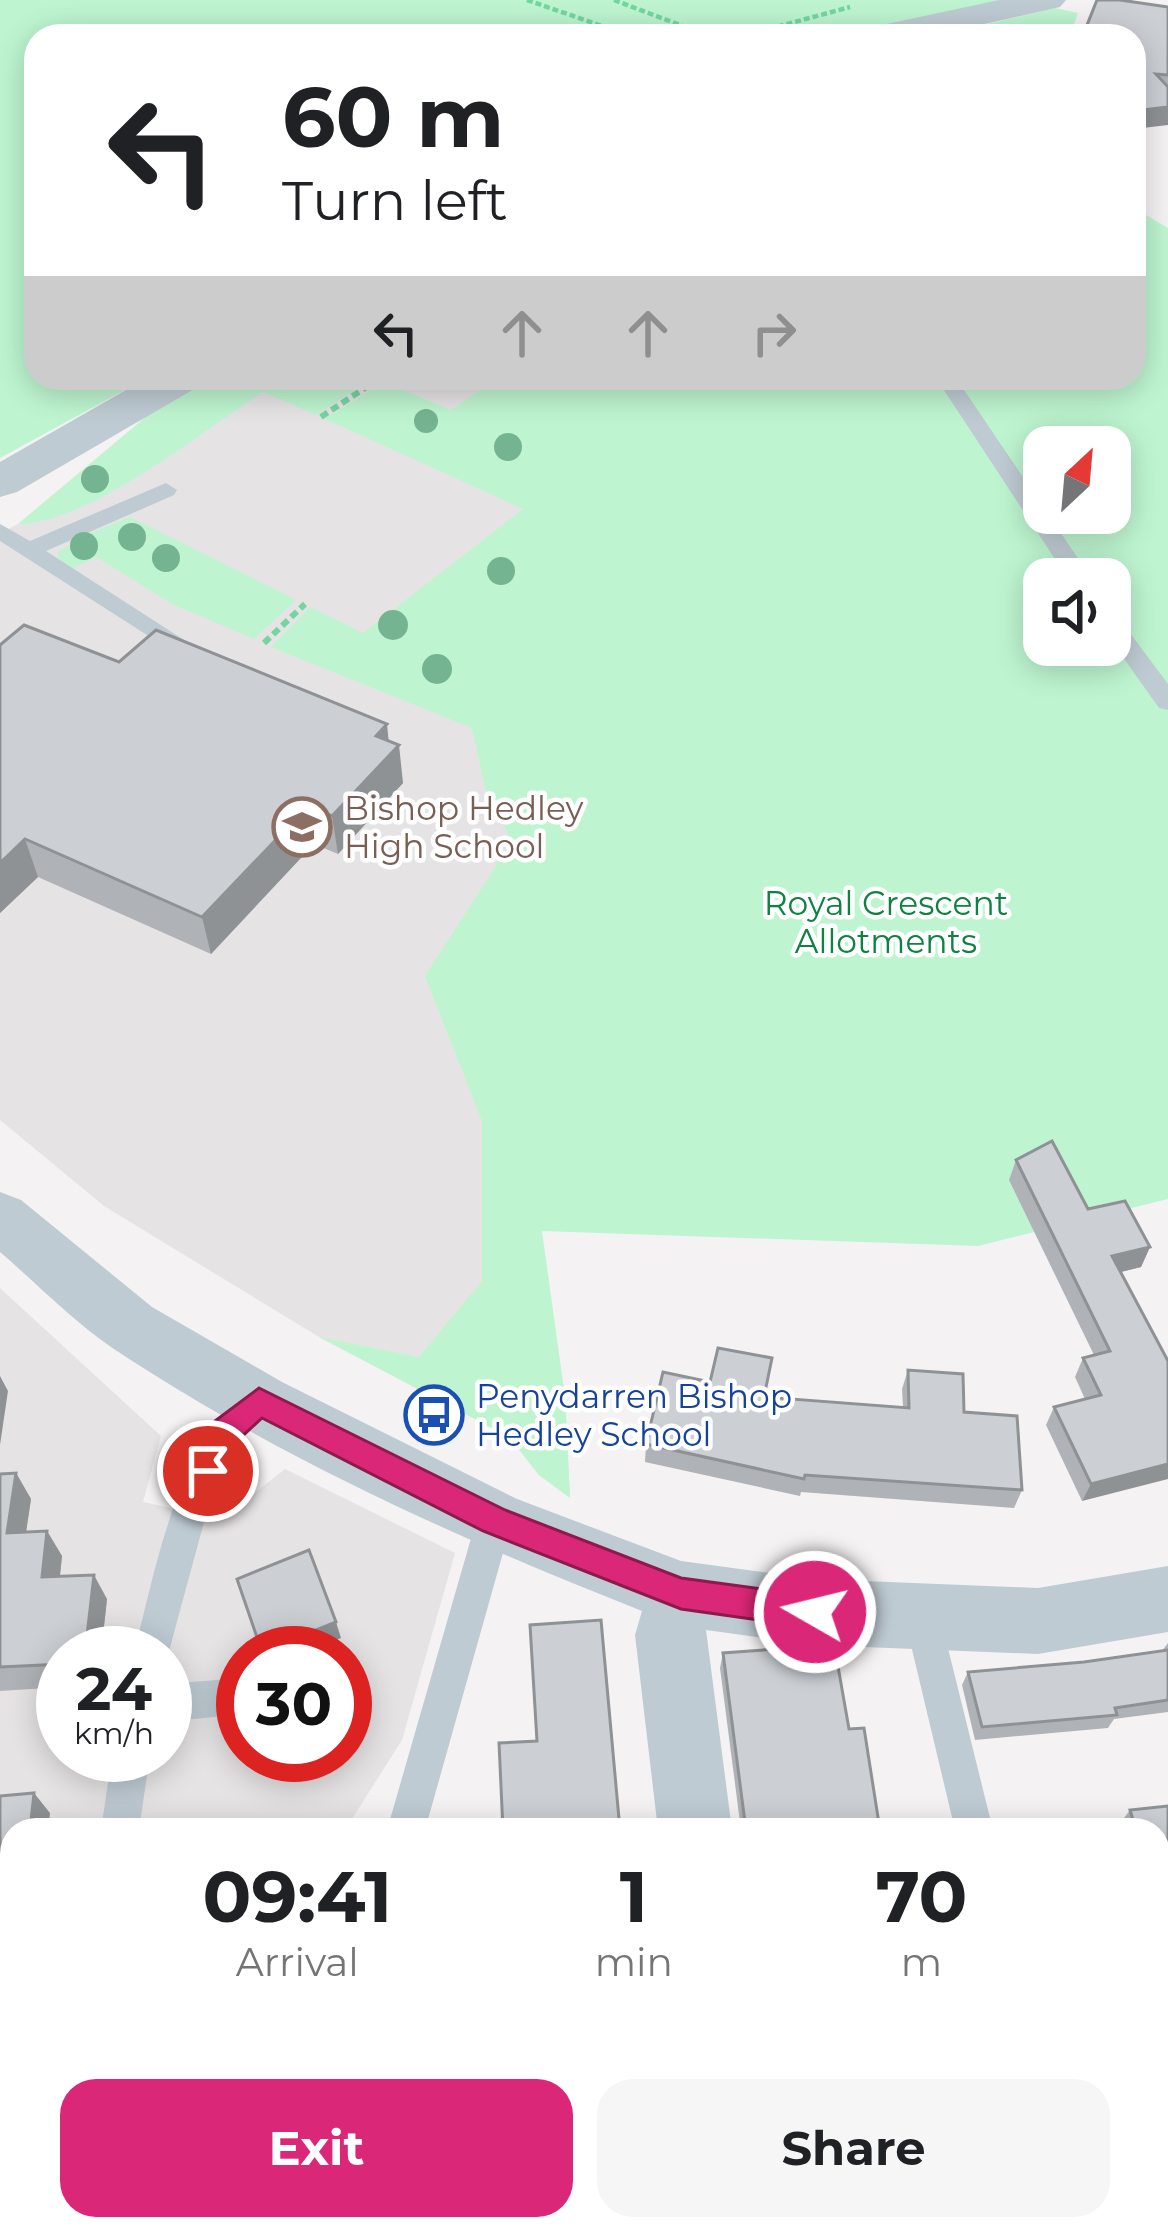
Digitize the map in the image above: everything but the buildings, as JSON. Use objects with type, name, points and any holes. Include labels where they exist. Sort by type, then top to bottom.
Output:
[{"type":"street","points":[[937,24],[1048,0]]},
{"type":"street","points":[[0,482],[159,390]]},
{"type":"street","points":[[0,1217],[130,1327],[259,1402],[494,1521],[681,1594],[923,1620],[1038,1621],[1168,1599]]},
{"type":"street","points":[[681,1594],[670,1635],[693,1818]]},
{"type":"lane","points":[[954,390],[1067,558]]},
{"type":"lane","points":[[28,550],[166,490]]},
{"type":"lane","points":[[0,531],[173,647],[214,662]]},
{"type":"lane","points":[[1131,651],[1168,702]]},
{"type":"lane","points":[[159,1626],[190,1511],[226,1431],[259,1402]]},
{"type":"lane","points":[[409,1818],[494,1521]]},
{"type":"lane","points":[[923,1620],[971,1818]]},
{"type":"lane","points":[[122,1818],[127,1782]]},
{"type":"path","points":[[527,0],[596,24]]},
{"type":"path","points":[[614,0],[678,24]]},
{"type":"path","points":[[786,24],[852,6]]},
{"type":"path","points":[[321,417],[362,390]]},
{"type":"path","points":[[264,643],[305,604]]},
{"type":"shaded area","name":"Bishop Hedley High School","points":[[191,390],[603,390],[541,1232],[565,1397],[570,1498],[539,1475],[509,1437],[319,1337],[104,1206],[0,1120],[0,533],[18,524],[153,411]]},
{"type":"shaded area","points":[[0,1288],[161,1436],[143,1502],[222,1519],[285,1469],[455,1553],[402,1740],[353,1818],[0,1818]]},
{"type":"green space","points":[[0,0],[1001,0],[890,24],[24,24],[24,390],[125,390],[0,458]]},
{"type":"green space","points":[[1055,8],[1078,13],[1074,24],[987,24]]},
{"type":"green space","name":"Royal Crescent Allotments","points":[[1146,215],[1168,228],[1168,1199],[978,1246],[542,1231],[565,1397],[570,1498],[539,1475],[509,1437],[319,1337],[419,1357],[482,1281],[482,1121],[425,976],[512,841],[485,788],[472,728],[271,647],[310,607],[363,633],[523,509],[325,419],[371,390],[403,390],[451,410],[480,390],[1146,390]]},
{"type":"green space","points":[[191,390],[355,390],[316,415],[263,392],[111,492],[47,520],[18,524],[153,411]]},
{"type":"green space","points":[[130,517],[296,600],[254,639],[174,605],[96,557],[69,570],[58,563],[58,552]]},
{"type":"place","name":"Bishop Hedley High School","points":[[302,827]]},
{"type":"place","name":"Penydarren Bishop Hedley School","points":[[434,1415]]},
{"type":"route","points":[[208,1471],[226,1431],[259,1402],[494,1521],[681,1594],[815,1612]]}]
